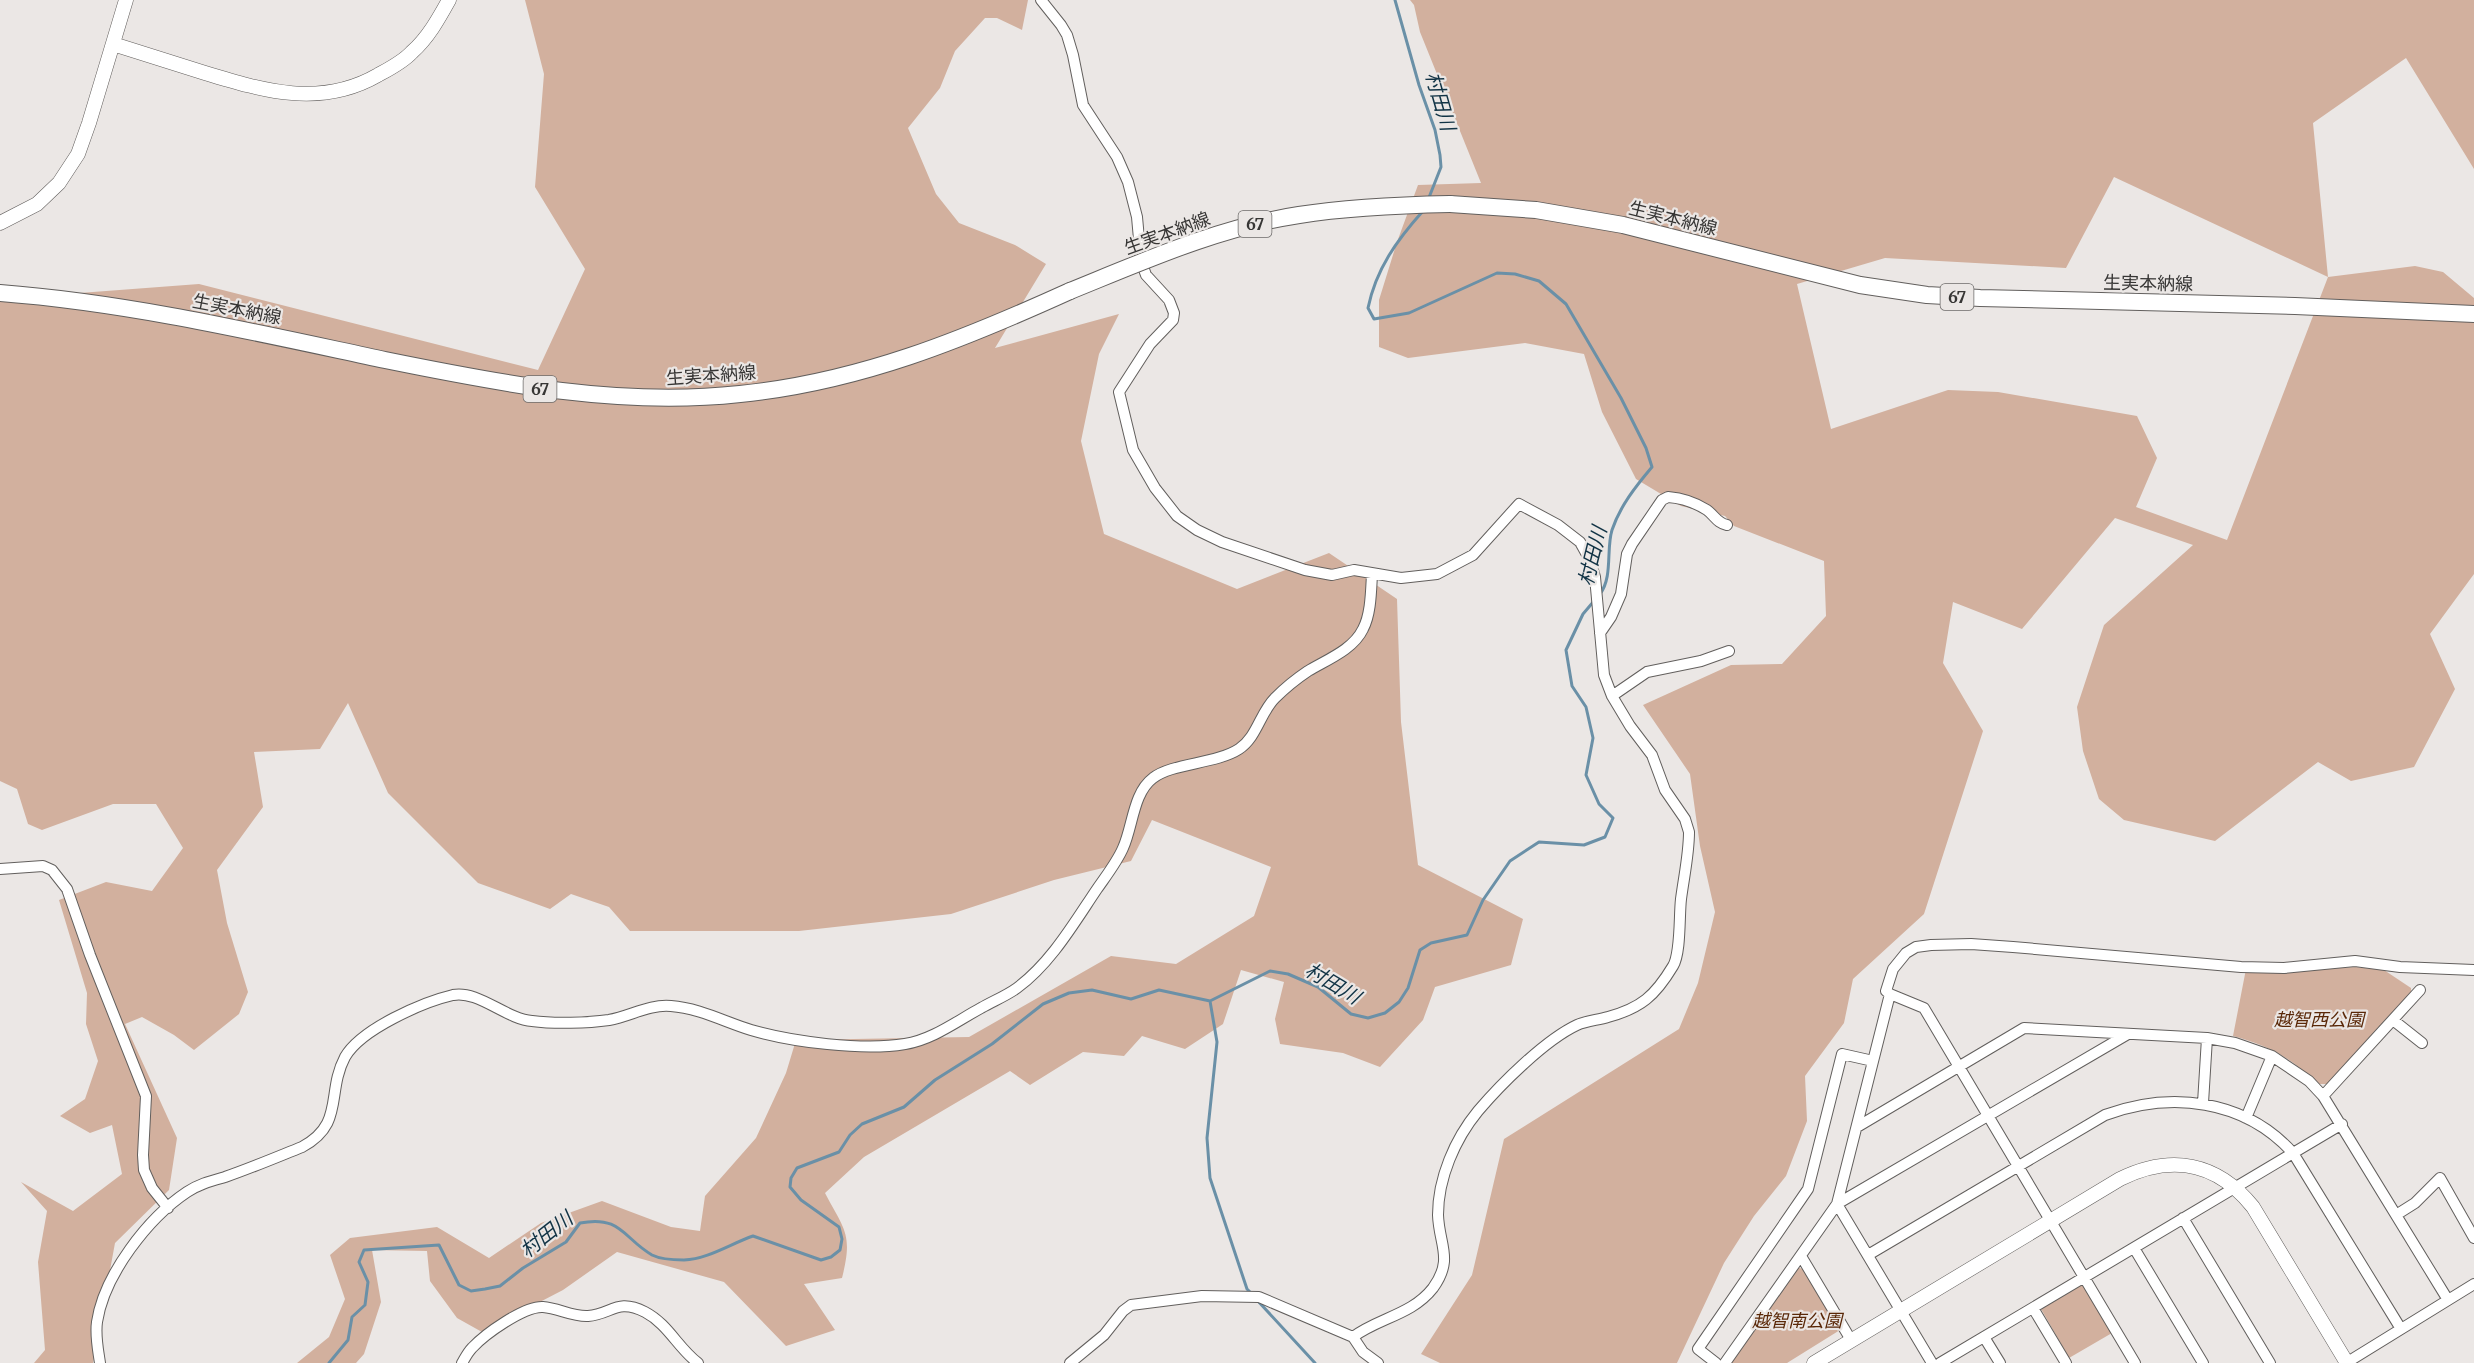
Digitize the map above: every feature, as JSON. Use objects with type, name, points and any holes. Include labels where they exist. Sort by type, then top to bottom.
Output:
[{"type":"main road","name":"生実本納線","points":[[0,293],[50,297],[150,312],[490,381],[598,396],[653,399],[739,395],[849,376],[944,346],[1154,256],[1255,224],[1298,215],[1348,209],[1450,204],[1536,210],[1623,225],[1860,285],[1927,295],[1989,299],[2295,306],[2474,314]]},
{"type":"street","points":[[0,223],[37,204],[59,183],[78,154],[126,0]]},
{"type":"street","points":[[113,44],[260,90],[289,95],[315,96],[342,91],[367,82],[412,53],[434,27],[449,0]]},
{"type":"street","points":[[1041,0],[1067,35],[1074,55],[1083,105],[1117,157],[1128,182],[1137,217],[1141,261],[1146,275],[1169,300],[1174,313],[1173,320],[1150,344],[1119,392],[1133,450],[1155,488],[1177,516],[1197,530],[1222,542],[1305,570],[1332,575],[1354,570],[1401,578],[1437,574],[1473,555],[1519,504],[1558,525],[1580,542],[1590,560],[1595,577],[1604,675],[1612,696],[1630,726],[1652,755],[1665,790],[1685,819],[1689,832],[1675,964],[1648,999],[1635,1009],[1578,1025],[1534,1056],[1462,1130],[1449,1160],[1439,1199],[1438,1218],[1446,1260],[1443,1270],[1432,1289],[1406,1311],[1366,1327],[1353,1337]]},
{"type":"street","points":[[1599,630],[1611,617],[1621,594],[1627,554],[1662,500],[1668,497],[1684,501],[1708,511],[1720,524],[1727,525]]},
{"type":"street","points":[[100,1363],[96,1340],[97,1322],[104,1296],[129,1252],[147,1228],[187,1192],[207,1181],[292,1151],[317,1139],[328,1124],[341,1067],[347,1053],[359,1040],[392,1020],[458,994],[472,996],[529,1022],[609,1020],[657,1005],[694,1011],[753,1030],[796,1040],[874,1046],[905,1044],[926,1038],[1017,988],[1038,968],[1073,925],[1122,851],[1134,819],[1138,799],[1146,784],[1157,774],[1227,755],[1248,741],[1267,706],[1274,699],[1304,674],[1356,640],[1364,628],[1372,574]]},
{"type":"street","points":[[1612,696],[1647,672],[1701,661],[1730,651]]},
{"type":"street","points":[[0,869],[42,866],[52,870],[67,889],[90,956],[147,1096],[144,1170],[152,1188],[168,1208]]},
{"type":"street","points":[[2135,1363],[1924,1008],[1890,994],[1886,990],[1893,969],[1906,953],[1916,947],[1931,945],[2003,946],[2241,967],[2284,968],[2355,961],[2400,968],[2474,970]]},
{"type":"street","points":[[2323,1096],[2420,990]]},
{"type":"street","points":[[1725,1363],[1837,1204],[1890,994]]},
{"type":"street","points":[[2392,1020],[2422,1043]]},
{"type":"street","points":[[1857,1127],[2024,1028],[2207,1038],[2235,1043],[2272,1056],[2309,1081],[2323,1096],[2448,1300]]},
{"type":"street","points":[[1837,1204],[2128,1034]]},
{"type":"street","points":[[2203,1103],[2207,1038]]},
{"type":"street","points":[[1716,1363],[1698,1349],[1808,1189],[1842,1053],[1873,1061]]},
{"type":"street","points":[[2246,1118],[2272,1056]]},
{"type":"street","points":[[1868,1256],[2105,1115],[2123,1108],[2166,1101],[2203,1103],[2246,1118],[2282,1142],[2293,1153],[2401,1329]]},
{"type":"street","points":[[1940,1363],[2342,1124]]},
{"type":"street","points":[[1814,1363],[2120,1179],[2152,1167],[2177,1165],[2198,1167],[2217,1175],[2235,1187],[2253,1207],[2346,1363],[2474,1284]]},
{"type":"street","points":[[2397,1215],[2415,1203],[2440,1178],[2470,1221],[2474,1238]]},
{"type":"street","points":[[1837,1204],[1932,1363]]},
{"type":"street","points":[[2183,1218],[2270,1363]]},
{"type":"street","points":[[2134,1248],[2203,1363]]},
{"type":"street","points":[[1801,1256],[1851,1340]]},
{"type":"street","points":[[1070,1363],[1104,1335],[1123,1311],[1131,1305],[1202,1296],[1247,1295],[1259,1297],[1337,1328],[1353,1337],[1363,1352],[1377,1363]]},
{"type":"street","points":[[462,1363],[470,1349],[480,1340],[528,1309],[541,1306],[581,1316],[592,1316],[624,1305],[643,1311],[663,1323],[689,1356],[698,1363]]},
{"type":"street","points":[[2033,1308],[2066,1363]]},
{"type":"street","points":[[1984,1337],[2000,1363]]},
{"type":"green space","points":[[525,0],[1028,0],[1022,30],[997,18],[985,18],[955,51],[940,88],[908,128],[936,194],[959,223],[1015,245],[1046,264],[995,348],[1119,314],[1099,354],[1081,441],[1104,534],[1237,589],[1329,553],[1397,599],[1401,722],[1418,865],[1523,919],[1511,965],[1435,987],[1423,1020],[1380,1067],[1343,1053],[1280,1044],[1275,1019],[1284,982],[1241,970],[1223,1024],[1185,1049],[1142,1036],[1124,1056],[1083,1052],[1030,1085],[1010,1071],[864,1157],[825,1193],[838,1216],[847,1242],[842,1278],[804,1284],[835,1330],[786,1346],[724,1282],[617,1252],[563,1290],[482,1332],[457,1318],[430,1281],[427,1251],[372,1250],[381,1302],[364,1354],[356,1363],[297,1363],[329,1337],[345,1299],[330,1255],[350,1238],[437,1227],[489,1258],[541,1223],[602,1201],[671,1227],[700,1231],[705,1196],[756,1138],[786,1073],[796,1040],[969,1037],[1111,956],[1176,964],[1254,916],[1271,867],[1152,820],[1131,861],[1054,880],[951,914],[799,931],[630,931],[609,907],[571,894],[550,909],[478,883],[388,793],[348,703],[320,749],[254,752],[263,807],[217,870],[227,923],[248,992],[239,1014],[194,1050],[174,1035],[142,1017],[125,1024],[177,1138],[169,1190],[115,1243],[93,1363],[34,1363],[45,1350],[38,1262],[47,1211],[21,1182],[73,1211],[122,1174],[112,1125],[90,1133],[60,1116],[85,1099],[98,1061],[86,1024],[87,993],[59,900],[106,882],[152,891],[183,848],[156,804],[113,804],[42,830],[28,824],[17,789],[0,781],[0,299],[199,284],[538,370],[585,269],[535,187],[544,74]]},
{"type":"green space","points":[[1410,0],[2474,0],[2474,169],[2406,58],[2313,123],[2328,277],[2415,266],[2443,272],[2474,298],[2474,574],[2430,634],[2455,689],[2414,767],[2351,781],[2318,762],[2215,841],[2124,820],[2099,799],[2083,751],[2077,707],[2104,625],[2193,545],[2115,518],[2022,629],[1953,602],[1943,663],[1983,731],[1924,914],[1853,979],[1844,1023],[1805,1076],[1807,1121],[1786,1176],[1754,1216],[1724,1263],[1677,1363],[1440,1363],[1421,1354],[1472,1275],[1504,1139],[1679,1029],[1698,983],[1715,912],[1700,846],[1690,774],[1643,705],[1731,665],[1782,664],[1826,616],[1824,561],[1734,526],[1725,516],[1681,506],[1636,479],[1602,412],[1584,354],[1525,343],[1408,358],[1379,347],[1379,300],[1418,185],[1481,183],[1420,32],[1414,5]],"holes":[[[2114,177],[2328,277],[2227,540],[2136,507],[2157,458],[2137,416],[1998,392],[1948,390],[1831,429],[1797,284],[1885,258],[2066,268]]]},
{"type":"green space","name":"越智西公園","points":[[2355,967],[2384,970],[2411,988],[2411,993],[2327,1084],[2317,1084],[2279,1054],[2233,1036],[2246,969],[2295,971]]},
{"type":"green space","name":"越智南公園","points":[[1796,1267],[1803,1269],[1840,1330],[1787,1363],[1729,1363]]},
{"type":"green space","points":[[2081,1282],[2112,1333],[2069,1358],[2040,1307]]},
{"type":"waterway","name":"村田川","points":[[1395,0],[1419,85],[1435,130],[1440,155],[1441,167],[1428,200]]},
{"type":"waterway","name":"村田川","points":[[1423,211],[1396,244],[1376,280],[1368,308],[1374,319],[1409,313],[1497,273],[1515,274],[1539,281],[1566,304],[1621,398],[1646,448],[1652,467],[1629,497],[1615,521],[1610,538],[1607,580],[1600,594]]},
{"type":"waterway","name":"村田川","points":[[329,1363],[348,1340],[352,1317],[365,1305],[368,1282],[359,1262],[364,1250],[439,1245],[459,1285],[471,1291],[500,1286],[523,1268],[566,1242],[580,1223],[594,1221],[613,1225],[652,1255],[667,1259],[684,1260],[702,1257],[753,1236],[821,1260],[831,1257],[840,1250],[842,1239],[839,1227],[801,1200],[790,1187],[791,1178],[797,1168],[839,1152],[850,1135],[862,1124],[904,1107],[935,1080],[992,1044],[1043,1004],[1069,993],[1092,990],[1131,999],[1159,990],[1210,1001],[1270,971],[1288,974],[1318,987],[1351,1014],[1368,1018],[1385,1013],[1399,1002],[1408,988],[1420,950],[1431,943],[1467,935],[1483,900],[1510,861],[1539,842],[1584,845],[1605,837],[1613,818],[1599,804],[1586,775],[1593,738],[1586,707],[1572,686],[1566,650],[1583,614],[1594,601]]},
{"type":"waterway","points":[[1210,1001],[1217,1042],[1207,1138],[1210,1178],[1247,1289],[1251,1293]]},
{"type":"waterway","points":[[1257,1300],[1315,1363]]}]
